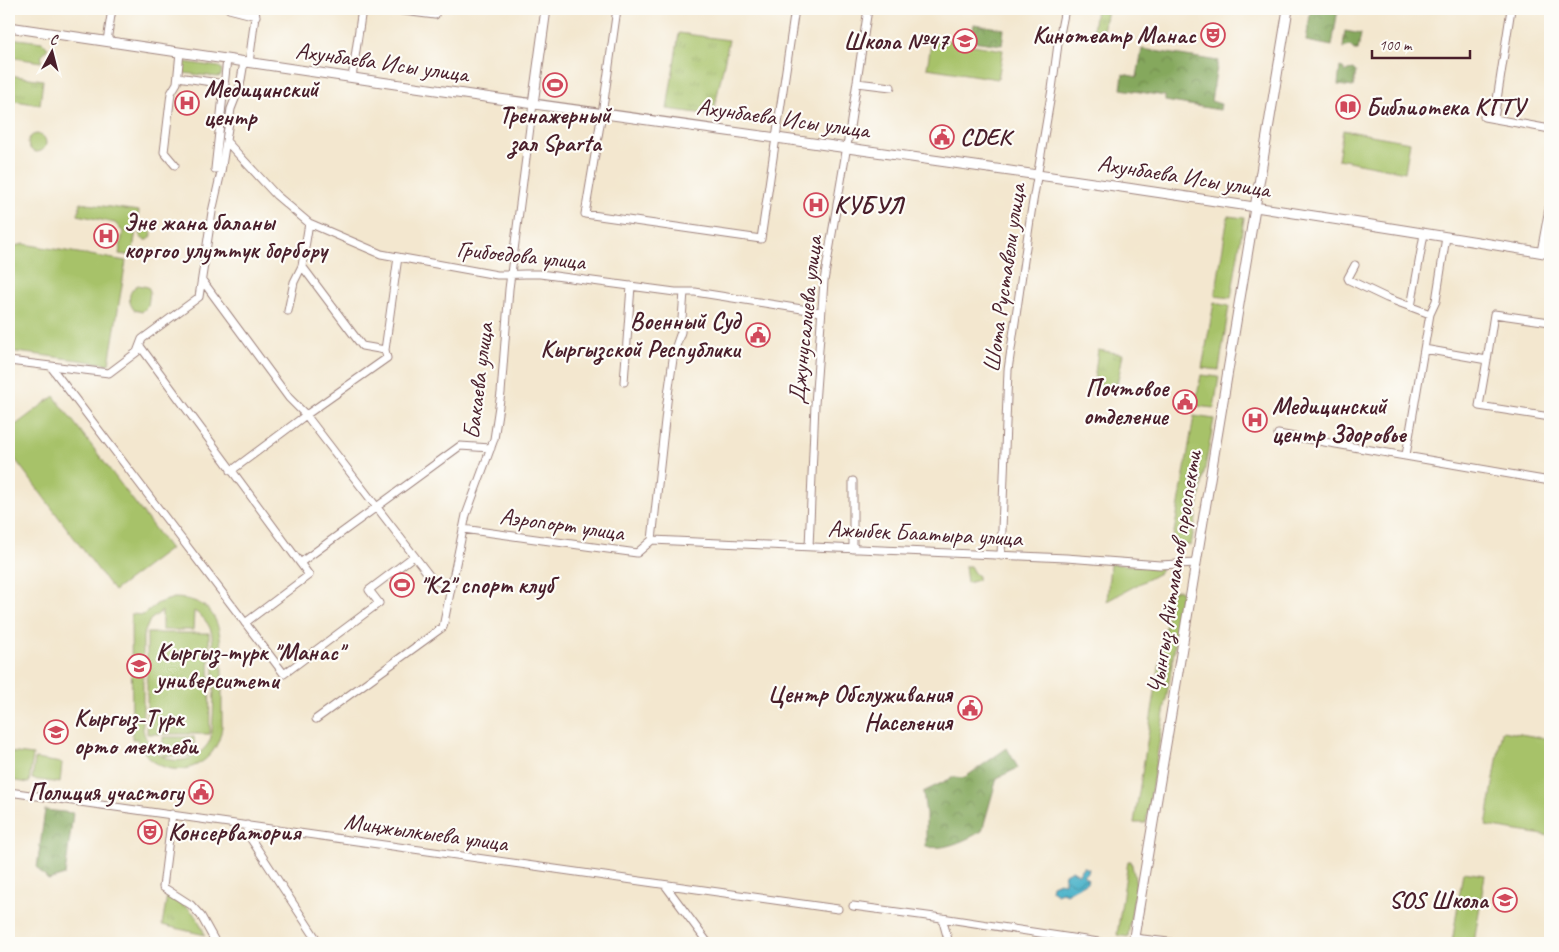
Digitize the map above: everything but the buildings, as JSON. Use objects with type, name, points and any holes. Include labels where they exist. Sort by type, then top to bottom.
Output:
[{"type":"main road","name":"Бакаева улица","points":[[533,104],[546,9]]},
{"type":"main road","name":"Чынгыз Айтматов проспекти","points":[[1133,941],[1288,9]]},
{"type":"main road","name":"Ахунбаева Исы улица","points":[[9,27],[247,63],[1038,175],[1546,253]]},
{"type":"street","points":[[107,42],[112,9]]},
{"type":"street","points":[[9,361],[109,373],[137,352],[142,339],[199,297],[231,109],[247,63],[256,13],[229,9]]},
{"type":"street","points":[[352,78],[362,9]]},
{"type":"street","points":[[388,9],[435,15],[436,9]]},
{"type":"street","points":[[617,9],[585,214],[762,239],[795,9]]},
{"type":"street","name":"Джунусалиева улица","points":[[809,547],[824,281],[868,9]]},
{"type":"street","name":"Шота Руставели улица","points":[[1001,556],[1008,370],[1031,213],[1065,9]]},
{"type":"street","points":[[1494,119],[1511,9]]},
{"type":"street","points":[[174,165],[164,152],[172,93],[178,77],[180,52]]},
{"type":"street","points":[[215,169],[227,60]]},
{"type":"street","points":[[178,77],[225,84]]},
{"type":"street","points":[[857,83],[891,87]]},
{"type":"street","name":"Бакаева улица","points":[[316,719],[443,626],[466,516],[494,439],[501,393],[508,289],[533,104]]},
{"type":"street","points":[[1484,117],[1550,129]]},
{"type":"street","name":"Грибоедова улица","points":[[226,141],[276,195],[309,223],[381,254],[496,276],[540,274],[695,292],[821,312]]},
{"type":"street","points":[[1546,253],[1550,203]]},
{"type":"street","points":[[288,311],[294,282],[302,266],[309,223]]},
{"type":"street","points":[[1411,307],[1424,234]]},
{"type":"street","points":[[1406,455],[1430,314],[1436,301],[1446,237]]},
{"type":"street","points":[[231,471],[387,358],[385,350],[398,256]]},
{"type":"street","points":[[1355,265],[1348,278],[1349,280],[1430,314]]},
{"type":"street","points":[[302,266],[362,346],[385,350]]},
{"type":"street","points":[[202,280],[289,398],[306,415],[432,579],[450,587]]},
{"type":"street","points":[[624,382],[631,286]]},
{"type":"street","points":[[652,540],[667,402],[674,352],[681,332],[684,292]]},
{"type":"street","points":[[1550,322],[1494,314],[1479,406],[1550,417]]},
{"type":"street","points":[[140,346],[309,575],[245,623]]},
{"type":"street","points":[[1424,349],[1487,360]]},
{"type":"street","points":[[51,367],[284,674],[379,603],[369,590],[414,556]]},
{"type":"street","points":[[1278,434],[1550,481]]},
{"type":"street","points":[[300,563],[378,508],[460,446],[491,448]]},
{"type":"street","points":[[853,481],[853,548]]},
{"type":"street","name":"Аэропорт улица","points":[[463,529],[637,553],[652,540]]},
{"type":"street","name":"Ажыбек Баатыра улица","points":[[652,540],[1066,558],[1160,565],[1196,563]]},
{"type":"street","name":"Миңжылкыева улица","points":[[9,792],[838,909]]},
{"type":"street","points":[[172,814],[163,888],[191,905],[201,916],[216,943]]},
{"type":"street","points":[[247,825],[247,833],[319,943]]},
{"type":"street","points":[[665,885],[708,943]]},
{"type":"street","points":[[853,906],[1106,943]]},
{"type":"street","points":[[942,918],[949,943]]},
{"type":"street","points":[[1133,941],[1177,943]]},
{"type":"green space","points":[[1096,9],[1107,9],[1103,31],[1093,30]]},
{"type":"green space","points":[[1311,9],[1338,9],[1332,46],[1306,41]]},
{"type":"green space","points":[[974,24],[1004,29],[1002,45],[972,41]]},
{"type":"green space","points":[[1345,31],[1361,34],[1358,50],[1354,50],[1350,46],[1343,48]]},
{"type":"green space","points":[[679,33],[729,40],[713,115],[667,109]]},
{"type":"green space","points":[[9,38],[42,42],[48,48],[42,55],[41,62],[9,57]]},
{"type":"green space","points":[[932,38],[1003,50],[998,79],[927,68]]},
{"type":"green space","points":[[1142,49],[1218,61],[1211,101],[1221,104],[1220,110],[1165,101],[1165,96],[1121,89],[1123,74],[1137,77]]},
{"type":"green space","points":[[184,62],[219,67],[222,69],[221,76],[183,73]]},
{"type":"green space","points":[[1340,67],[1346,72],[1353,69],[1356,72],[1353,87],[1338,85]]},
{"type":"green space","points":[[9,75],[43,80],[40,105],[9,100]]},
{"type":"green space","points":[[1343,130],[1410,142],[1405,172],[1338,159]]},
{"type":"green space","points":[[37,134],[43,137],[46,143],[43,149],[37,152],[31,149],[28,143],[31,137]]},
{"type":"green space","points":[[80,203],[139,211],[132,256],[119,254],[123,232],[115,223],[78,215]]},
{"type":"green space","points":[[1228,216],[1244,218],[1231,298],[1215,296]]},
{"type":"green space","points":[[144,228],[148,228],[152,234],[148,240],[144,240],[140,236],[140,232]]},
{"type":"green space","points":[[24,244],[126,261],[109,364],[9,351],[9,247]]},
{"type":"green space","points":[[138,285],[148,287],[150,291],[148,306],[142,312],[134,310],[130,300],[130,293]]},
{"type":"green space","points":[[1214,303],[1229,306],[1219,370],[1202,368]]},
{"type":"green space","points":[[1098,350],[1123,354],[1116,391],[1093,388]]},
{"type":"green space","points":[[1201,375],[1219,377],[1214,408],[1195,406]]},
{"type":"green space","points":[[54,396],[170,549],[114,591],[9,451],[9,430]]},
{"type":"green space","points":[[1194,416],[1214,419],[1191,545],[1172,544]]},
{"type":"green space","points":[[1110,564],[1161,567],[1161,572],[1107,601]]},
{"type":"green space","points":[[965,566],[970,566],[978,576],[978,580],[967,583]]},
{"type":"green space","points":[[1180,590],[1183,596],[1146,823],[1134,823],[1171,593]]},
{"type":"green space","points":[[174,598],[190,600],[202,605],[216,621],[219,632],[222,658],[222,726],[218,743],[209,756],[198,764],[184,769],[170,769],[157,764],[146,754],[137,739],[132,739],[131,614],[143,615],[158,603]],"holes":[[[162,611],[162,630],[193,630],[194,611],[200,615],[211,631],[214,686],[213,720],[210,740],[204,749],[195,756],[194,737],[163,737],[163,756],[194,756],[186,760],[169,759],[162,756],[155,751],[145,737],[143,729],[143,636],[150,620]]]},
{"type":"green space","points":[[147,633],[209,633],[210,734],[147,734]]},
{"type":"green space","points":[[1502,731],[1550,739],[1550,836],[1486,826]]},
{"type":"green space","points":[[1007,748],[1018,768],[997,778],[982,831],[947,846],[926,846],[926,814],[923,792],[954,777],[964,778]]},
{"type":"green space","points":[[9,752],[33,755],[29,783],[9,780]]},
{"type":"green space","points":[[35,759],[62,763],[60,783],[32,779]]},
{"type":"green space","points":[[45,810],[73,813],[65,875],[48,880],[37,868]]},
{"type":"green space","points":[[1128,861],[1131,861],[1136,883],[1128,937],[1117,935]]},
{"type":"green space","points":[[1463,872],[1485,875],[1474,943],[1452,943]]},
{"type":"green space","points":[[167,896],[181,903],[195,915],[205,935],[162,925]]},
{"type":"water","points":[[1084,867],[1089,869],[1083,875],[1088,879],[1087,882],[1066,894],[1062,892],[1057,894],[1051,890],[1052,885],[1059,882],[1064,883],[1065,874],[1072,870],[1079,874]]},
{"type":"place","name":"Кинотеатр Манас","points":[[1213,35]]},
{"type":"place","name":"Школа №47","points":[[965,41]]},
{"type":"place","name":"Тренажерный зал Sparta","points":[[555,85]]},
{"type":"place","name":"Медицинский центр","points":[[187,103]]},
{"type":"place","name":"Библиотека КГТУ","points":[[1348,107]]},
{"type":"place","name":"CDEK","points":[[942,137]]},
{"type":"place","name":"КУБУЛ","points":[[816,205]]},
{"type":"place","name":"Эне жана баланы коргоо улуттук борбору","points":[[106,236]]},
{"type":"place","name":"Военный Суд Кыргызской Республики","points":[[758,335]]},
{"type":"place","name":"Почтовое отделение","points":[[1185,402]]},
{"type":"place","name":"Медицинский центр Здоровье","points":[[1255,420]]},
{"type":"place","name":"\"К2\" спорт клуб","points":[[402,585]]},
{"type":"place","name":"Кыргыз-түрк \"Манас\" университети","points":[[139,666]]},
{"type":"place","name":"Центр Обслуживания Населения","points":[[970,708]]},
{"type":"place","name":"Кыргыз-Түрк орто мектеби","points":[[56,732]]},
{"type":"place","name":"Полиция участогу","points":[[201,792]]},
{"type":"place","name":"Консерватория","points":[[150,832]]},
{"type":"place","name":"SOS Школа","points":[[1505,900]]}]
